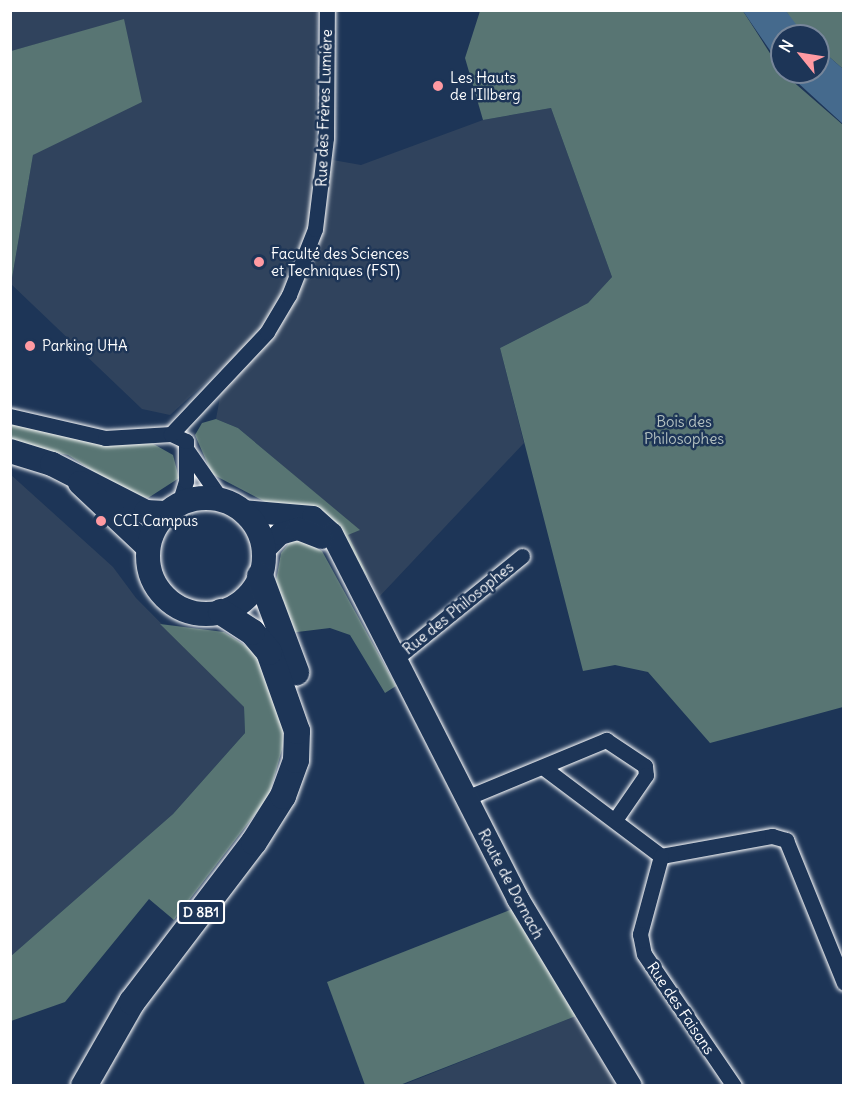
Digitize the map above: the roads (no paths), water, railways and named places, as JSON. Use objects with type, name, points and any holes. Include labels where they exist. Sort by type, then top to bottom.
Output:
[{"type":"highway","name":"D 8B1","points":[[84,1086],[132,1002],[273,813],[296,760],[302,694],[262,564]]},
{"type":"highway","name":"D 8B1","points":[[221,612],[252,632],[268,652],[297,731]]},
{"type":"main road","points":[[10,452],[52,464],[146,512],[220,499],[243,511],[322,522],[350,574]]},
{"type":"main road","points":[[77,478],[94,501],[148,547]]},
{"type":"main road","points":[[172,509],[148,547],[153,581],[171,602],[193,612],[221,612],[251,592],[262,564],[280,534],[307,530],[327,543],[350,574]]},
{"type":"main road","points":[[243,511],[257,529],[262,564]]},
{"type":"main road","name":"Route de Dornach","points":[[350,574],[544,946],[631,1086]]},
{"type":"street","name":"Rue des Frères Lumière","points":[[171,434],[254,348],[279,314],[304,260],[321,197],[327,10]]},
{"type":"street","points":[[10,416],[105,438],[171,434],[187,446],[220,499]]},
{"type":"street","points":[[172,509],[187,446]]},
{"type":"street","name":"Rue des Philosophes","points":[[398,668],[522,556]]},
{"type":"street","points":[[466,798],[544,768],[606,740],[645,766],[646,775],[615,820]]},
{"type":"street","points":[[544,768],[661,856],[772,836],[786,840],[843,983]]},
{"type":"street","name":"Rue des Faisans","points":[[661,856],[640,934],[645,954],[734,1086]]},
{"type":"place","name":"Les Hauts de l'Illberg","points":[[438,86]]},
{"type":"place","name":"Faculté des Sciences et Techniques (FST)","points":[[259,262]]},
{"type":"place","name":"Parking UHA","points":[[30,346]]},
{"type":"place","name":"CCI Campus","points":[[101,521]]},
{"type":"park label","name":"Bois des Philosophes","points":[[684,430]]}]
